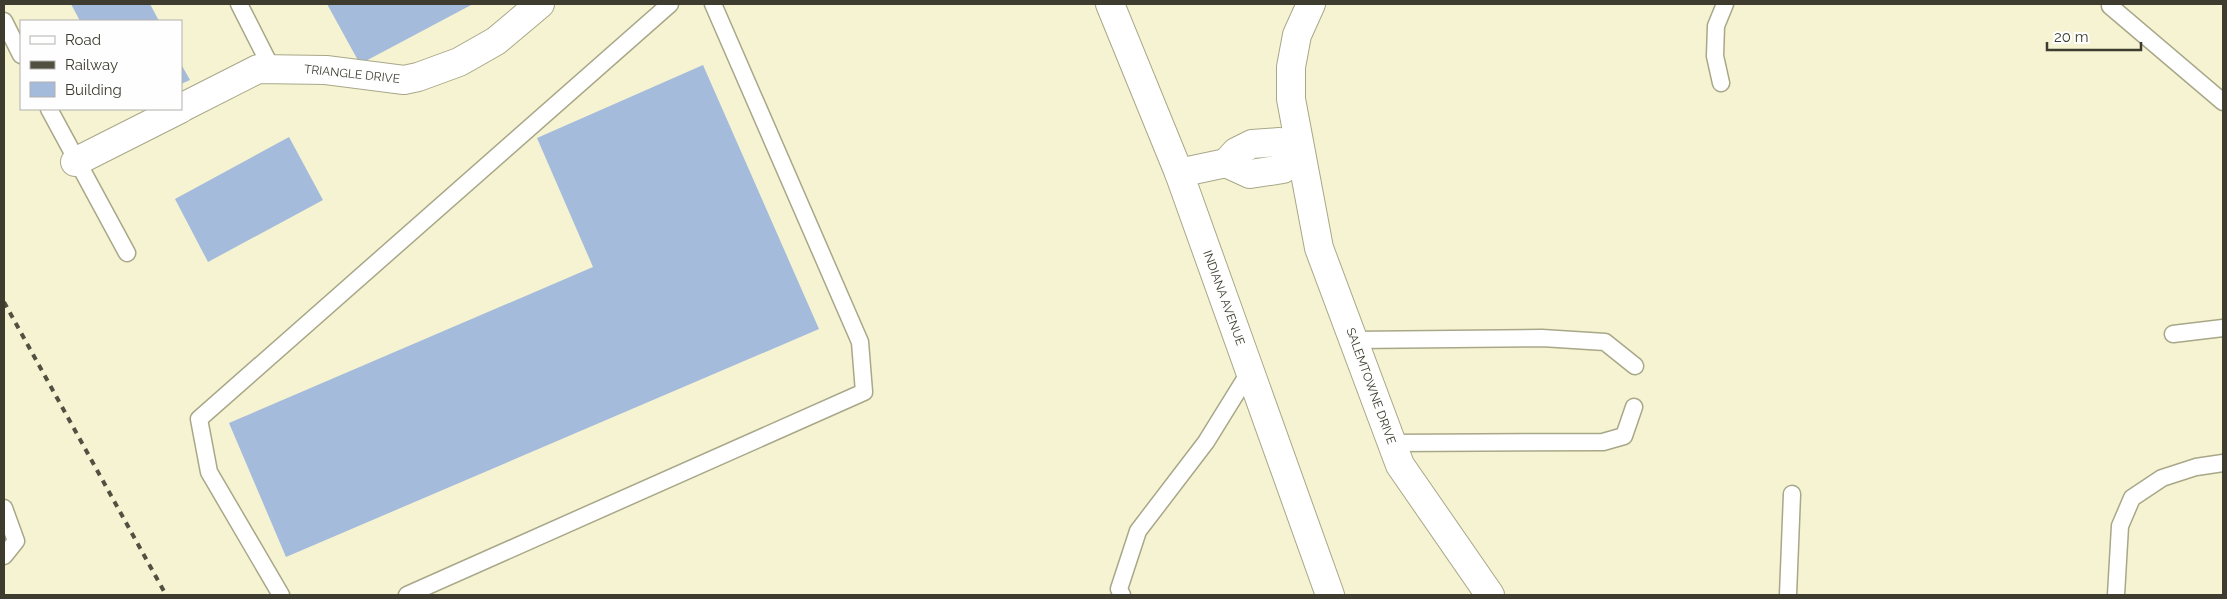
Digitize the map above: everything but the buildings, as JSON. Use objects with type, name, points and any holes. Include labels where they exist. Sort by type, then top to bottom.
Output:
[{"type":"street","name":"TRIANGLE DRIVE","points":[[182,107],[258,69],[326,70],[404,80],[418,77],[459,62],[496,41],[540,4]]},
{"type":"street","name":"INDIANA AVENUE","points":[[1110,4],[1179,173],[1330,595]]},
{"type":"street","name":"SALEMTOWNE DRIVE","points":[[1311,4],[1297,35],[1291,67],[1291,99],[1295,155],[1319,248],[1400,465],[1490,595]]},
{"type":"street","name":"TRIANGLE DRIVE","points":[[76,162],[176,110]]},
{"type":"street","points":[[1179,173],[1226,163],[1236,152],[1252,144],[1279,142],[1295,155]]},
{"type":"lane","points":[[239,4],[272,69]]},
{"type":"lane","points":[[281,595],[209,472],[199,419],[670,4]]},
{"type":"lane","points":[[407,595],[864,392],[860,342],[713,4]]},
{"type":"lane","points":[[1721,83],[1715,56],[1716,26],[1724,4]]},
{"type":"lane","points":[[2110,4],[2110,6],[2223,102]]},
{"type":"lane","points":[[4,21],[20,53]]},
{"type":"lane","points":[[49,110],[127,253]]},
{"type":"lane","points":[[2173,334],[2223,328]]},
{"type":"lane","points":[[1354,340],[1542,338],[1605,342],[1635,366]]},
{"type":"lane","points":[[1122,595],[1119,589],[1138,531],[1206,442],[1250,371]]},
{"type":"lane","points":[[1392,443],[1603,442],[1624,436],[1634,406]]},
{"type":"lane","points":[[2116,595],[2120,526],[2132,498],[2162,478],[2196,467],[2223,463]]},
{"type":"lane","points":[[1788,595],[1792,494]]},
{"type":"lane","points":[[4,508],[16,541],[4,556]]},
{"type":"railway","points":[[4,302],[166,595]]}]
